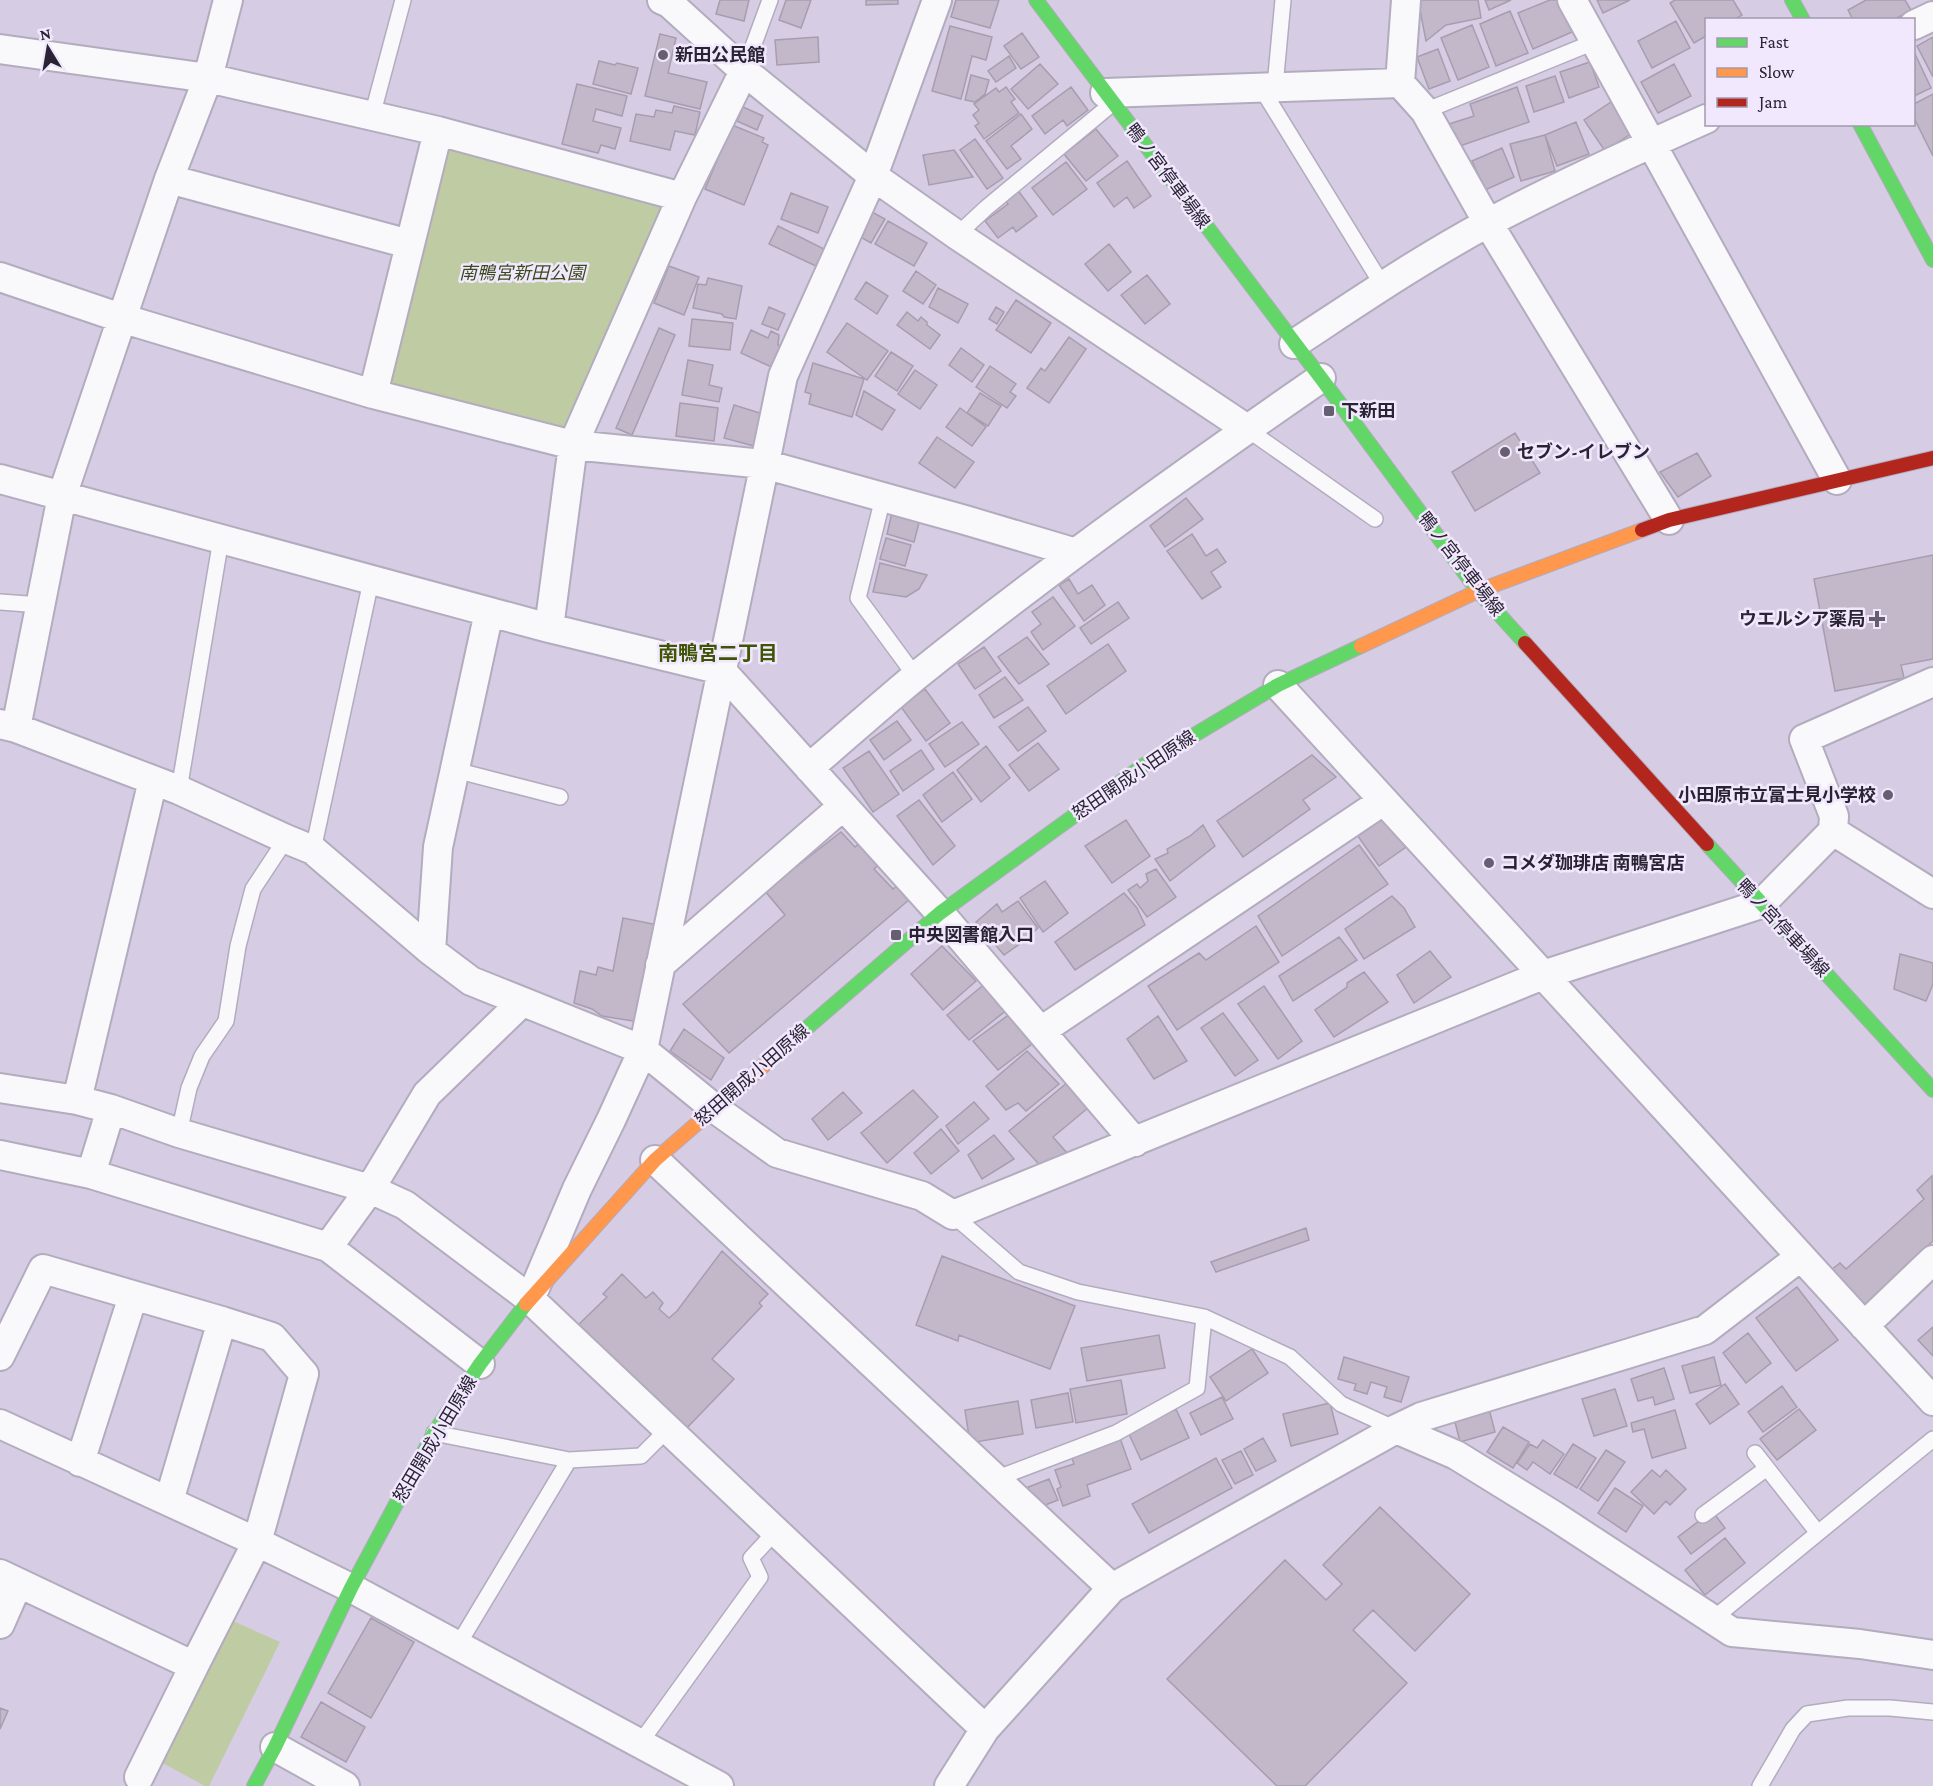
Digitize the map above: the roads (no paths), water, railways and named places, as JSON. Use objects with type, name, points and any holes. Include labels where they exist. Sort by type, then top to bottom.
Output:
[{"type":"main road","name":"鴨ノ宮停車場線","points":[[1036,0],[1321,378],[1478,591],[1933,1090]]},
{"type":"main road","points":[[1792,0],[1802,18]]},
{"type":"main road","points":[[1861,126],[1933,260]]},
{"type":"main road","name":"怒田開成小田原線","points":[[254,1786],[351,1587],[434,1433],[480,1364],[530,1299],[655,1160],[940,913],[1144,765],[1278,685],[1478,591],[1669,520],[1933,458]]},
{"type":"street","points":[[228,0],[208,78],[121,318],[62,496],[41,604],[8,726],[166,785],[313,850],[431,951],[471,981],[643,1050],[714,1108],[777,1153],[922,1196],[953,1215],[1543,975],[1761,904],[1833,831],[1834,816],[1804,739],[1933,682]]},
{"type":"street","points":[[662,0],[669,3],[744,71],[873,177],[1247,429]]},
{"type":"street","points":[[530,1299],[577,1189],[643,1050],[783,376],[873,177],[937,0]]},
{"type":"street","points":[[1406,0],[1400,83],[1425,111],[1488,223],[1669,520]]},
{"type":"street","points":[[1572,0],[1837,480]]},
{"type":"street","points":[[1915,25],[1933,16]]},
{"type":"street","points":[[0,49],[208,78],[438,131],[682,197]]},
{"type":"street","points":[[549,628],[573,445],[682,197],[744,71]]},
{"type":"street","points":[[1109,98],[1268,86],[1400,83]]},
{"type":"street","points":[[1294,344],[1383,286],[1488,223],[1650,144],[1705,120]]},
{"type":"street","points":[[373,394],[438,131]]},
{"type":"street","points":[[170,180],[409,244]]},
{"type":"street","points":[[0,277],[121,318],[373,394],[573,445],[764,464],[1076,553]]},
{"type":"street","points":[[809,768],[916,677],[1076,553],[1321,378]]},
{"type":"street","points":[[0,479],[371,581],[721,670],[940,913],[1135,1142]]},
{"type":"street","points":[[431,951],[438,847],[489,612]]},
{"type":"street","points":[[1278,685],[1933,1401]]},
{"type":"street","points":[[78,1100],[166,785]]},
{"type":"street","points":[[1041,1031],[1383,801]]},
{"type":"street","points":[[660,965],[843,806]]},
{"type":"street","points":[[1833,831],[1933,894]]},
{"type":"street","points":[[328,1247],[370,1189],[427,1094],[522,1002]]},
{"type":"street","points":[[0,1088],[78,1100],[111,1109],[179,1133],[370,1189],[405,1205],[530,1299],[985,1729]]},
{"type":"street","points":[[91,1174],[111,1109]]},
{"type":"street","points":[[0,1155],[91,1174],[328,1247],[480,1364]]},
{"type":"street","points":[[655,1160],[1112,1588]]},
{"type":"street","points":[[949,1786],[985,1729],[1112,1588],[1421,1417],[1705,1330],[1800,1257]]},
{"type":"street","points":[[1864,1326],[1933,1260]]},
{"type":"street","points":[[0,1356],[43,1269],[272,1337],[304,1374],[256,1542],[139,1777]]},
{"type":"street","points":[[80,1462],[133,1296]]},
{"type":"street","points":[[169,1501],[222,1321]]},
{"type":"street","points":[[0,1424],[351,1587],[719,1786]]},
{"type":"street","points":[[1396,1429],[1456,1455],[1553,1515],[1732,1632],[1860,1644],[1933,1655]]},
{"type":"street","points":[[0,1624],[9,1579],[194,1666]]},
{"type":"street","points":[[275,1747],[345,1786]]},
{"type":"lane","points":[[372,116],[403,0]]},
{"type":"lane","points":[[744,71],[770,0]]},
{"type":"lane","points":[[1283,0],[1268,86],[1383,286]]},
{"type":"lane","points":[[1425,111],[1594,42]]},
{"type":"lane","points":[[957,235],[1109,98]]},
{"type":"lane","points":[[1247,429],[1375,519]]},
{"type":"lane","points":[[883,498],[858,598],[916,677]]},
{"type":"lane","points":[[166,785],[221,539]]},
{"type":"lane","points":[[313,850],[371,581]]},
{"type":"lane","points":[[0,602],[41,604]]},
{"type":"lane","points":[[455,770],[560,797]]},
{"type":"lane","points":[[179,1133],[189,1088],[202,1056],[226,1021],[238,946],[254,888],[285,839]]},
{"type":"lane","points":[[953,1215],[1018,1272],[1078,1293],[1204,1317],[1290,1357],[1341,1404],[1396,1429]]},
{"type":"lane","points":[[995,1479],[1116,1433],[1197,1388],[1204,1317]]},
{"type":"lane","points":[[434,1433],[569,1460],[641,1456],[668,1429]]},
{"type":"lane","points":[[1713,1619],[1933,1439]]},
{"type":"lane","points":[[1755,1453],[1818,1533]]},
{"type":"lane","points":[[458,1645],[569,1460]]},
{"type":"lane","points":[[1703,1515],[1767,1468]]},
{"type":"lane","points":[[640,1743],[760,1577],[751,1558],[776,1531]]},
{"type":"lane","points":[[1760,1786],[1793,1729],[1807,1714],[1848,1708],[1890,1708],[1933,1712]]},
{"type":"place","name":"新田公民館","points":[[663,55]]},
{"type":"place","name":"下新田","points":[[1329,411]]},
{"type":"place","name":"セブン-イレブン","points":[[1505,452]]},
{"type":"place","name":"ウエルシア薬局","points":[[1877,619]]},
{"type":"place","name":"小田原市立富士見小学校","points":[[1888,795]]},
{"type":"place","name":"コメダ珈琲店 南鴨宮店","points":[[1489,863]]},
{"type":"place","name":"中央図書館入口","points":[[896,935]]},
{"type":"district","name":"南鴨宮二丁目","points":[[718,653]]},
{"type":"park label","name":"南鴨宮新田公園","points":[[522,273]]}]
